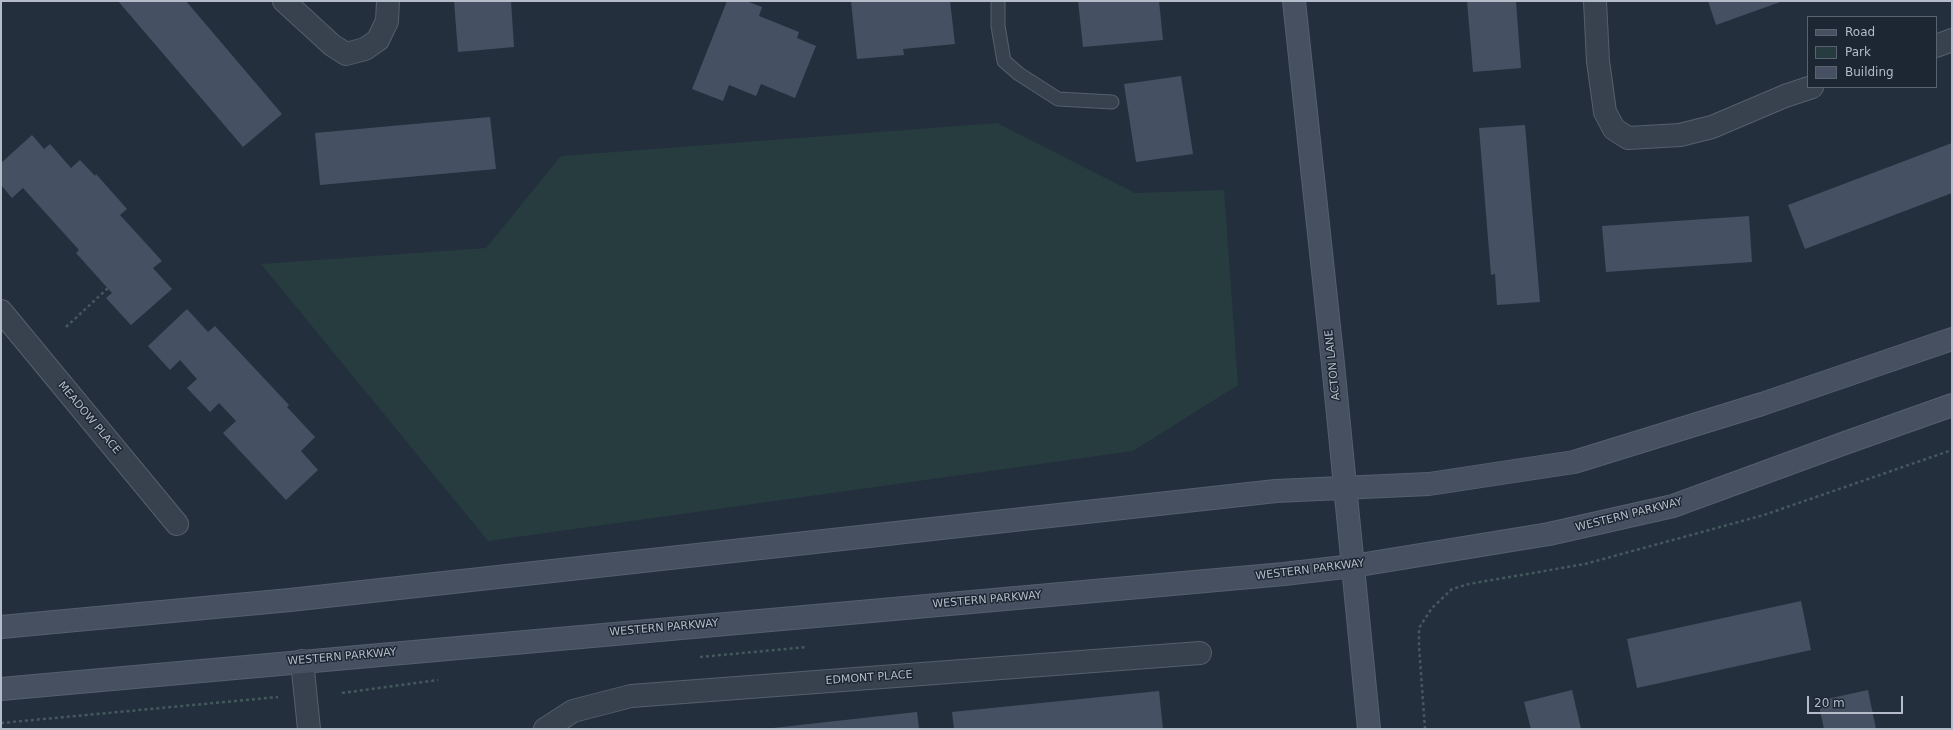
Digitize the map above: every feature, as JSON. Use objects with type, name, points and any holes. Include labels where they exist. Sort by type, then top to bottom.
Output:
[{"type":"main road","name":"ACTON LANE","points":[[1294,1],[1369,729]]},
{"type":"main road","points":[[1,627],[290,600],[1276,491],[1429,484],[1574,462],[1762,404],[1952,339]]},
{"type":"main road","name":"WESTERN PARKWAY","points":[[1,689],[1284,574],[1352,566],[1549,534],[1673,506],[1845,442],[1952,406]]},
{"type":"street","points":[[284,1],[332,45],[346,54],[365,49],[378,40],[387,21],[388,1]]},
{"type":"street","points":[[1595,1],[1598,61],[1605,112],[1614,129],[1628,138],[1680,135],[1712,127],[1785,96],[1809,88]]},
{"type":"street","points":[[1937,46],[1952,40]]},
{"type":"street","name":"MEADOW PLACE","points":[[3,316],[177,524]]},
{"type":"street","name":"EDMONT PLACE","points":[[545,729],[573,711],[631,696],[1200,653]]},
{"type":"street","points":[[302,661],[308,729]]},
{"type":"lane","points":[[998,1],[998,26],[1004,60],[1019,74],[1058,99],[1112,102]]},
{"type":"path","points":[[66,327],[108,288]]},
{"type":"path","points":[[1425,729],[1419,628],[1432,608],[1452,589],[1469,584],[1600,560],[1764,515],[1952,450]]},
{"type":"path","points":[[342,693],[443,679]]},
{"type":"path","points":[[1,723],[280,697]]},
{"type":"green space","points":[[997,123],[1135,193],[1224,190],[1238,385],[1133,451],[488,541],[261,264],[486,248],[561,156]]},
{"type":"building","points":[[118,1],[186,1],[282,114],[243,147]]},
{"type":"building","points":[[454,1],[511,1],[514,47],[458,52]]},
{"type":"building","points":[[727,1],[746,1],[762,7],[759,16],[799,32],[797,38],[816,46],[795,98],[761,84],[756,96],[729,85],[723,101],[692,89]]},
{"type":"building","points":[[851,1],[950,1],[955,44],[903,49],[904,55],[857,59]]},
{"type":"building","points":[[1078,1],[1159,1],[1163,40],[1083,47]]},
{"type":"building","points":[[1467,1],[1516,1],[1521,68],[1473,72]]},
{"type":"building","points":[[1708,1],[1783,1],[1716,25]]},
{"type":"building","points":[[1181,76],[1193,154],[1136,162],[1124,84]]},
{"type":"building","points":[[490,117],[496,169],[320,185],[315,133]]},
{"type":"building","points":[[1525,125],[1540,302],[1497,305],[1495,274],[1491,275],[1479,128]]},
{"type":"building","points":[[32,135],[44,149],[50,144],[71,168],[80,160],[95,176],[96,174],[127,209],[120,215],[162,261],[153,268],[172,289],[131,325],[106,298],[112,293],[76,253],[79,250],[23,188],[12,198],[1,185],[1,163]]},
{"type":"building","points":[[1952,143],[1952,193],[1805,249],[1788,205]]},
{"type":"building","points":[[1749,216],[1752,262],[1606,272],[1602,226]]},
{"type":"building","points":[[187,309],[208,332],[215,326],[289,405],[287,407],[315,437],[301,451],[318,470],[286,500],[223,433],[236,421],[219,403],[210,412],[187,388],[197,379],[180,360],[170,370],[148,346]]},
{"type":"building","points":[[1801,601],[1811,650],[1637,688],[1627,639]]},
{"type":"building","points":[[1572,690],[1581,729],[1531,729],[1524,702]]},
{"type":"building","points":[[1868,690],[1876,729],[1824,729],[1818,701]]},
{"type":"building","points":[[1159,691],[1163,729],[954,729],[952,712]]},
{"type":"building","points":[[917,712],[919,729],[773,729],[773,728]]}]
